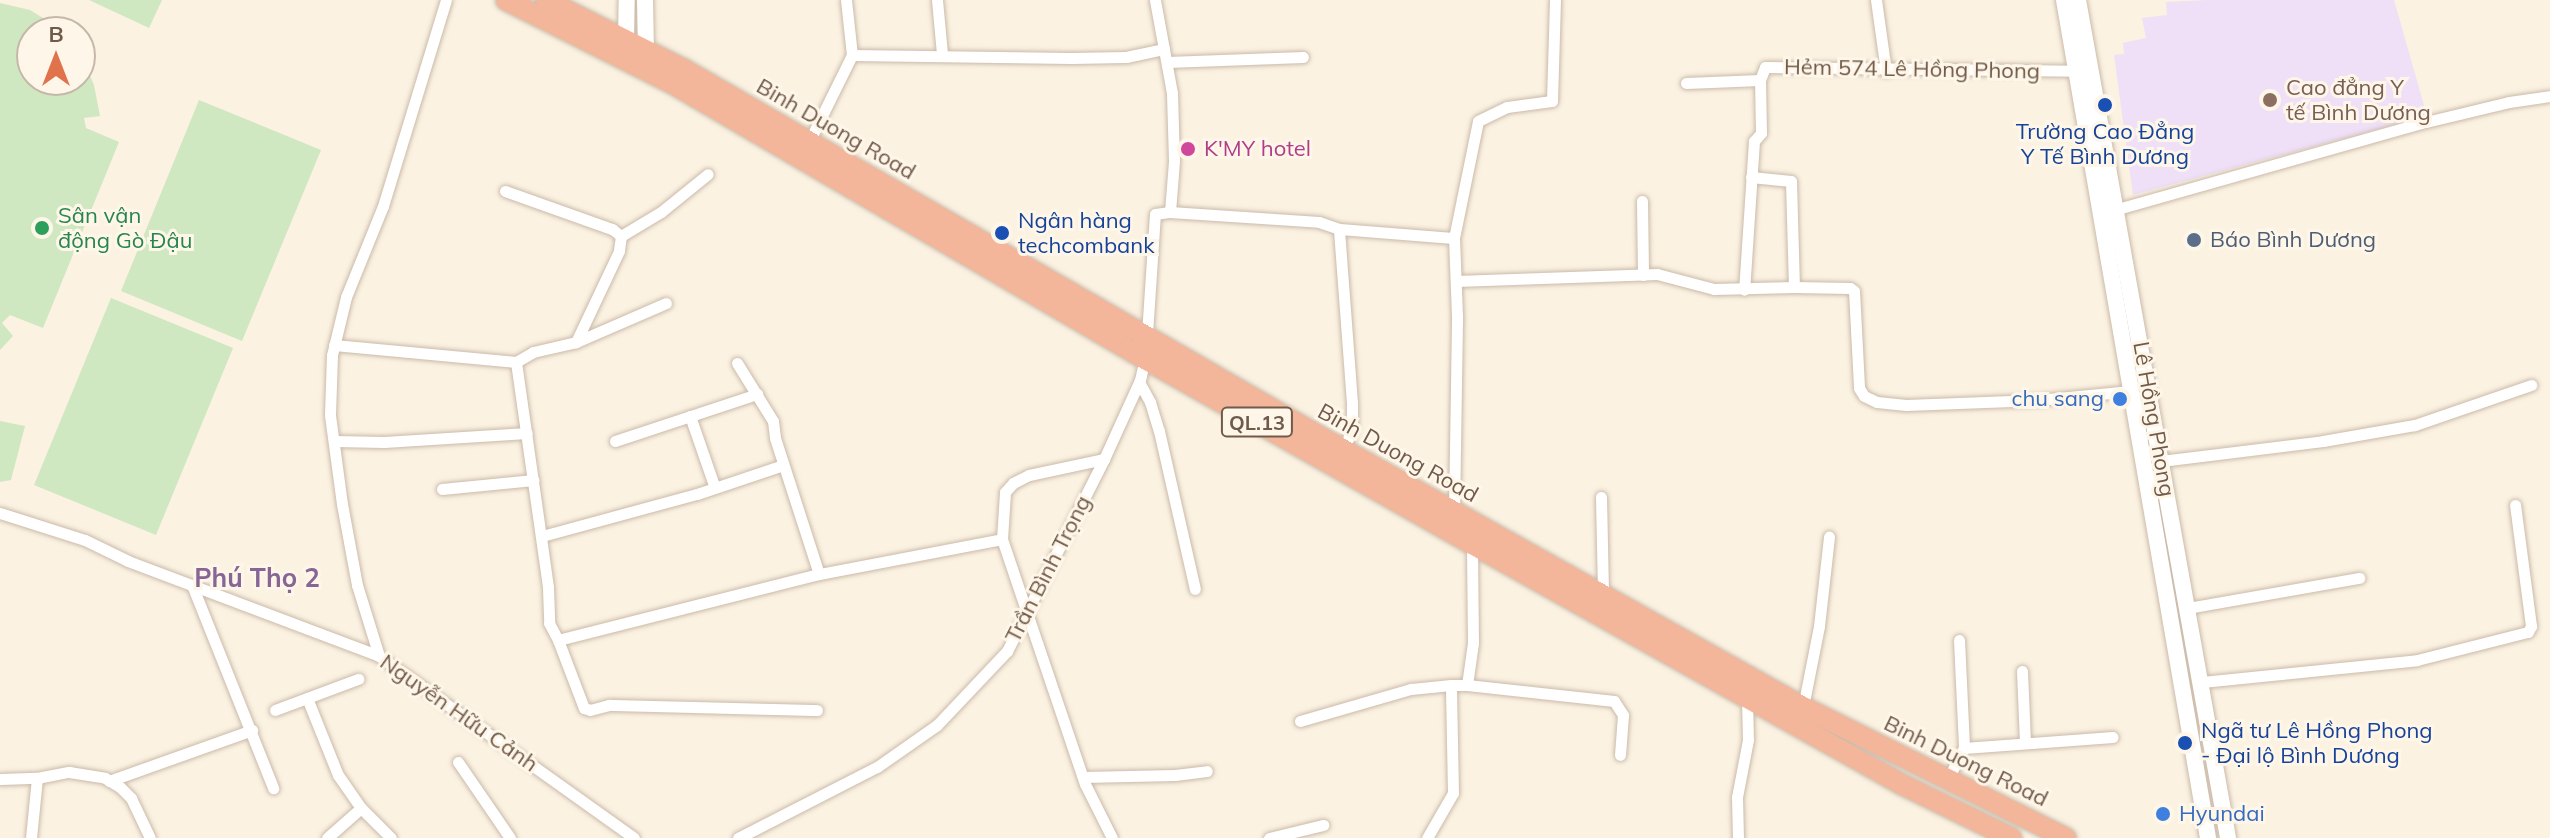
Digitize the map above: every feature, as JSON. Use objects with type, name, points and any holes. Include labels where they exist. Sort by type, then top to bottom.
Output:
[{"type":"highway","name":"Binh Duong Road","points":[[506,0],[670,82],[1145,359],[1472,544],[1901,784],[2011,838]]},
{"type":"highway","name":"Binh Duong Road","points":[[546,0],[646,50],[1147,334],[1344,450],[1803,707],[2066,838]]},
{"type":"highway","points":[[1145,359],[1147,334]]},
{"type":"street","points":[[379,656],[357,585],[330,415],[334,345],[346,297],[383,206],[446,0]]},
{"type":"street","points":[[626,39],[627,0]]},
{"type":"street","points":[[645,0],[646,50]]},
{"type":"street","points":[[809,142],[852,55],[846,0]]},
{"type":"street","points":[[937,0],[942,54]]},
{"type":"street","points":[[1155,0],[1167,62],[1174,131],[1170,212]]},
{"type":"street","points":[[1454,512],[1454,238],[1478,121],[1507,107],[1552,101],[1555,0]]},
{"type":"street","points":[[1876,0],[1886,71]]},
{"type":"street","name":"Lê Hồng Phong","points":[[2064,0],[2208,838]]},
{"type":"street","name":"Lê Hồng Phong","points":[[2078,0],[2228,838]]},
{"type":"street","points":[[852,55],[1126,57],[1164,49]]},
{"type":"street","points":[[1167,62],[1303,57]]},
{"type":"street","name":"Hẻm 574 Lê Hồng Phong","points":[[1760,80],[1765,67],[1886,71],[2076,71]]},
{"type":"street","points":[[1686,83],[1760,80],[1761,133],[1755,140],[1744,290]]},
{"type":"street","points":[[2114,210],[2426,122],[2509,102],[2550,96]]},
{"type":"street","points":[[621,236],[661,212],[708,174]]},
{"type":"street","points":[[1751,177],[1791,181],[1794,287]]},
{"type":"street","points":[[505,191],[612,229],[621,236]]},
{"type":"street","points":[[1642,201],[1643,275]]},
{"type":"street","points":[[1147,334],[1155,214],[1170,212],[1319,222],[1339,229],[1454,238]]},
{"type":"street","points":[[1339,229],[1352,403],[1352,428],[1344,450]]},
{"type":"street","points":[[576,342],[619,251],[621,236]]},
{"type":"street","points":[[1456,281],[1657,274],[1714,289],[1850,288],[1854,291],[1859,388],[1864,396],[1877,402],[1906,405],[2038,400],[2131,391]]},
{"type":"street","points":[[334,345],[516,362],[533,352],[576,342],[666,303]]},
{"type":"street","name":"Trần Bình Trọng","points":[[738,838],[877,767],[937,725],[1007,651],[1104,459],[1139,382],[1145,359]]},
{"type":"street","points":[[516,362],[542,536],[549,623],[584,708],[590,710],[609,705],[817,710]]},
{"type":"street","points":[[737,363],[773,421],[783,465],[819,574]]},
{"type":"street","points":[[1139,382],[1159,431],[1195,589]]},
{"type":"street","points":[[2161,461],[2323,441],[2415,425],[2531,385]]},
{"type":"street","points":[[615,441],[757,394]]},
{"type":"street","points":[[690,416],[715,488]]},
{"type":"street","points":[[334,441],[384,442],[527,433]]},
{"type":"street","points":[[1104,459],[1029,475],[1013,483],[1005,492],[1002,539],[1083,777],[1112,838]]},
{"type":"street","points":[[542,536],[715,488],[783,465]]},
{"type":"street","points":[[442,489],[534,480]]},
{"type":"street","points":[[1601,497],[1603,595]]},
{"type":"street","points":[[2202,682],[2417,660],[2528,632],[2531,626],[2515,505]]},
{"type":"street","name":"Nguyễn Hữu Cảnh","points":[[0,513],[85,540],[192,585],[379,656],[634,838]]},
{"type":"street","points":[[1803,707],[1819,626],[1829,537]]},
{"type":"street","points":[[558,640],[819,574],[1002,539]]},
{"type":"street","points":[[1467,685],[1473,643],[1472,544]]},
{"type":"street","points":[[2188,608],[2359,578]]},
{"type":"street","points":[[192,585],[273,788]]},
{"type":"street","points":[[1948,779],[1964,748],[1959,640]]},
{"type":"street","points":[[2022,671],[2025,743]]},
{"type":"street","points":[[275,710],[358,679]]},
{"type":"street","points":[[1427,838],[1453,793],[1451,685]]},
{"type":"street","points":[[1300,721],[1411,689],[1467,685],[1614,701],[1623,715],[1620,755]]},
{"type":"street","points":[[307,698],[338,775],[361,808],[391,838]]},
{"type":"street","points":[[1738,838],[1737,797],[1748,740],[1747,698]]},
{"type":"street","points":[[109,781],[252,730]]},
{"type":"street","points":[[1964,748],[2113,737]]},
{"type":"street","points":[[458,762],[510,838]]},
{"type":"street","points":[[1083,777],[1207,771]]},
{"type":"street","points":[[0,779],[37,778],[69,772],[109,781],[131,798],[150,838]]},
{"type":"street","points":[[31,838],[37,778]]},
{"type":"street","points":[[327,838],[361,808]]},
{"type":"street","points":[[1269,838],[1323,825]]},
{"type":"shaded area","name":"Cao đẳng Y tế Bình Dương","points":[[2394,0],[2427,116],[2133,195],[2114,55],[2124,54],[2123,43],[2146,38],[2142,18],[2167,15],[2166,2]]},
{"type":"green space","points":[[89,0],[162,0],[149,28]]},
{"type":"green space","name":"Sân vận động Gò Đậu","points":[[0,3],[30,10],[40,16],[16,16],[16,96],[96,95],[100,116],[84,118],[86,128],[119,142],[43,328],[10,315],[2,323],[13,336],[0,350]]},
{"type":"green space","points":[[199,100],[321,150],[242,341],[121,291]]},
{"type":"green space","points":[[111,298],[233,348],[156,535],[34,485]]},
{"type":"green space","points":[[0,421],[25,426],[11,480],[0,482]]},
{"type":"place","name":"Cao đẳng Y tế Bình Dương","points":[[2270,100]]},
{"type":"place","name":"Trường Cao Đẳng Y Tế Bình Dương","points":[[2105,105]]},
{"type":"place","name":"K'MY hotel","points":[[1188,149]]},
{"type":"place","name":"Sân vận động Gò Đậu","points":[[42,228]]},
{"type":"place","name":"Ngân hàng techcombank","points":[[1002,233]]},
{"type":"place","name":"Báo Bình Dương","points":[[2194,240]]},
{"type":"place","name":"chu sang","points":[[2120,399]]},
{"type":"place","name":"Ngã tư Lê Hồng Phong - Đại lộ Bình Dương","points":[[2185,743]]},
{"type":"place","name":"Hyundai","points":[[2163,814]]},
{"type":"district","name":"Phú Thọ 2","points":[[257,578]]}]
